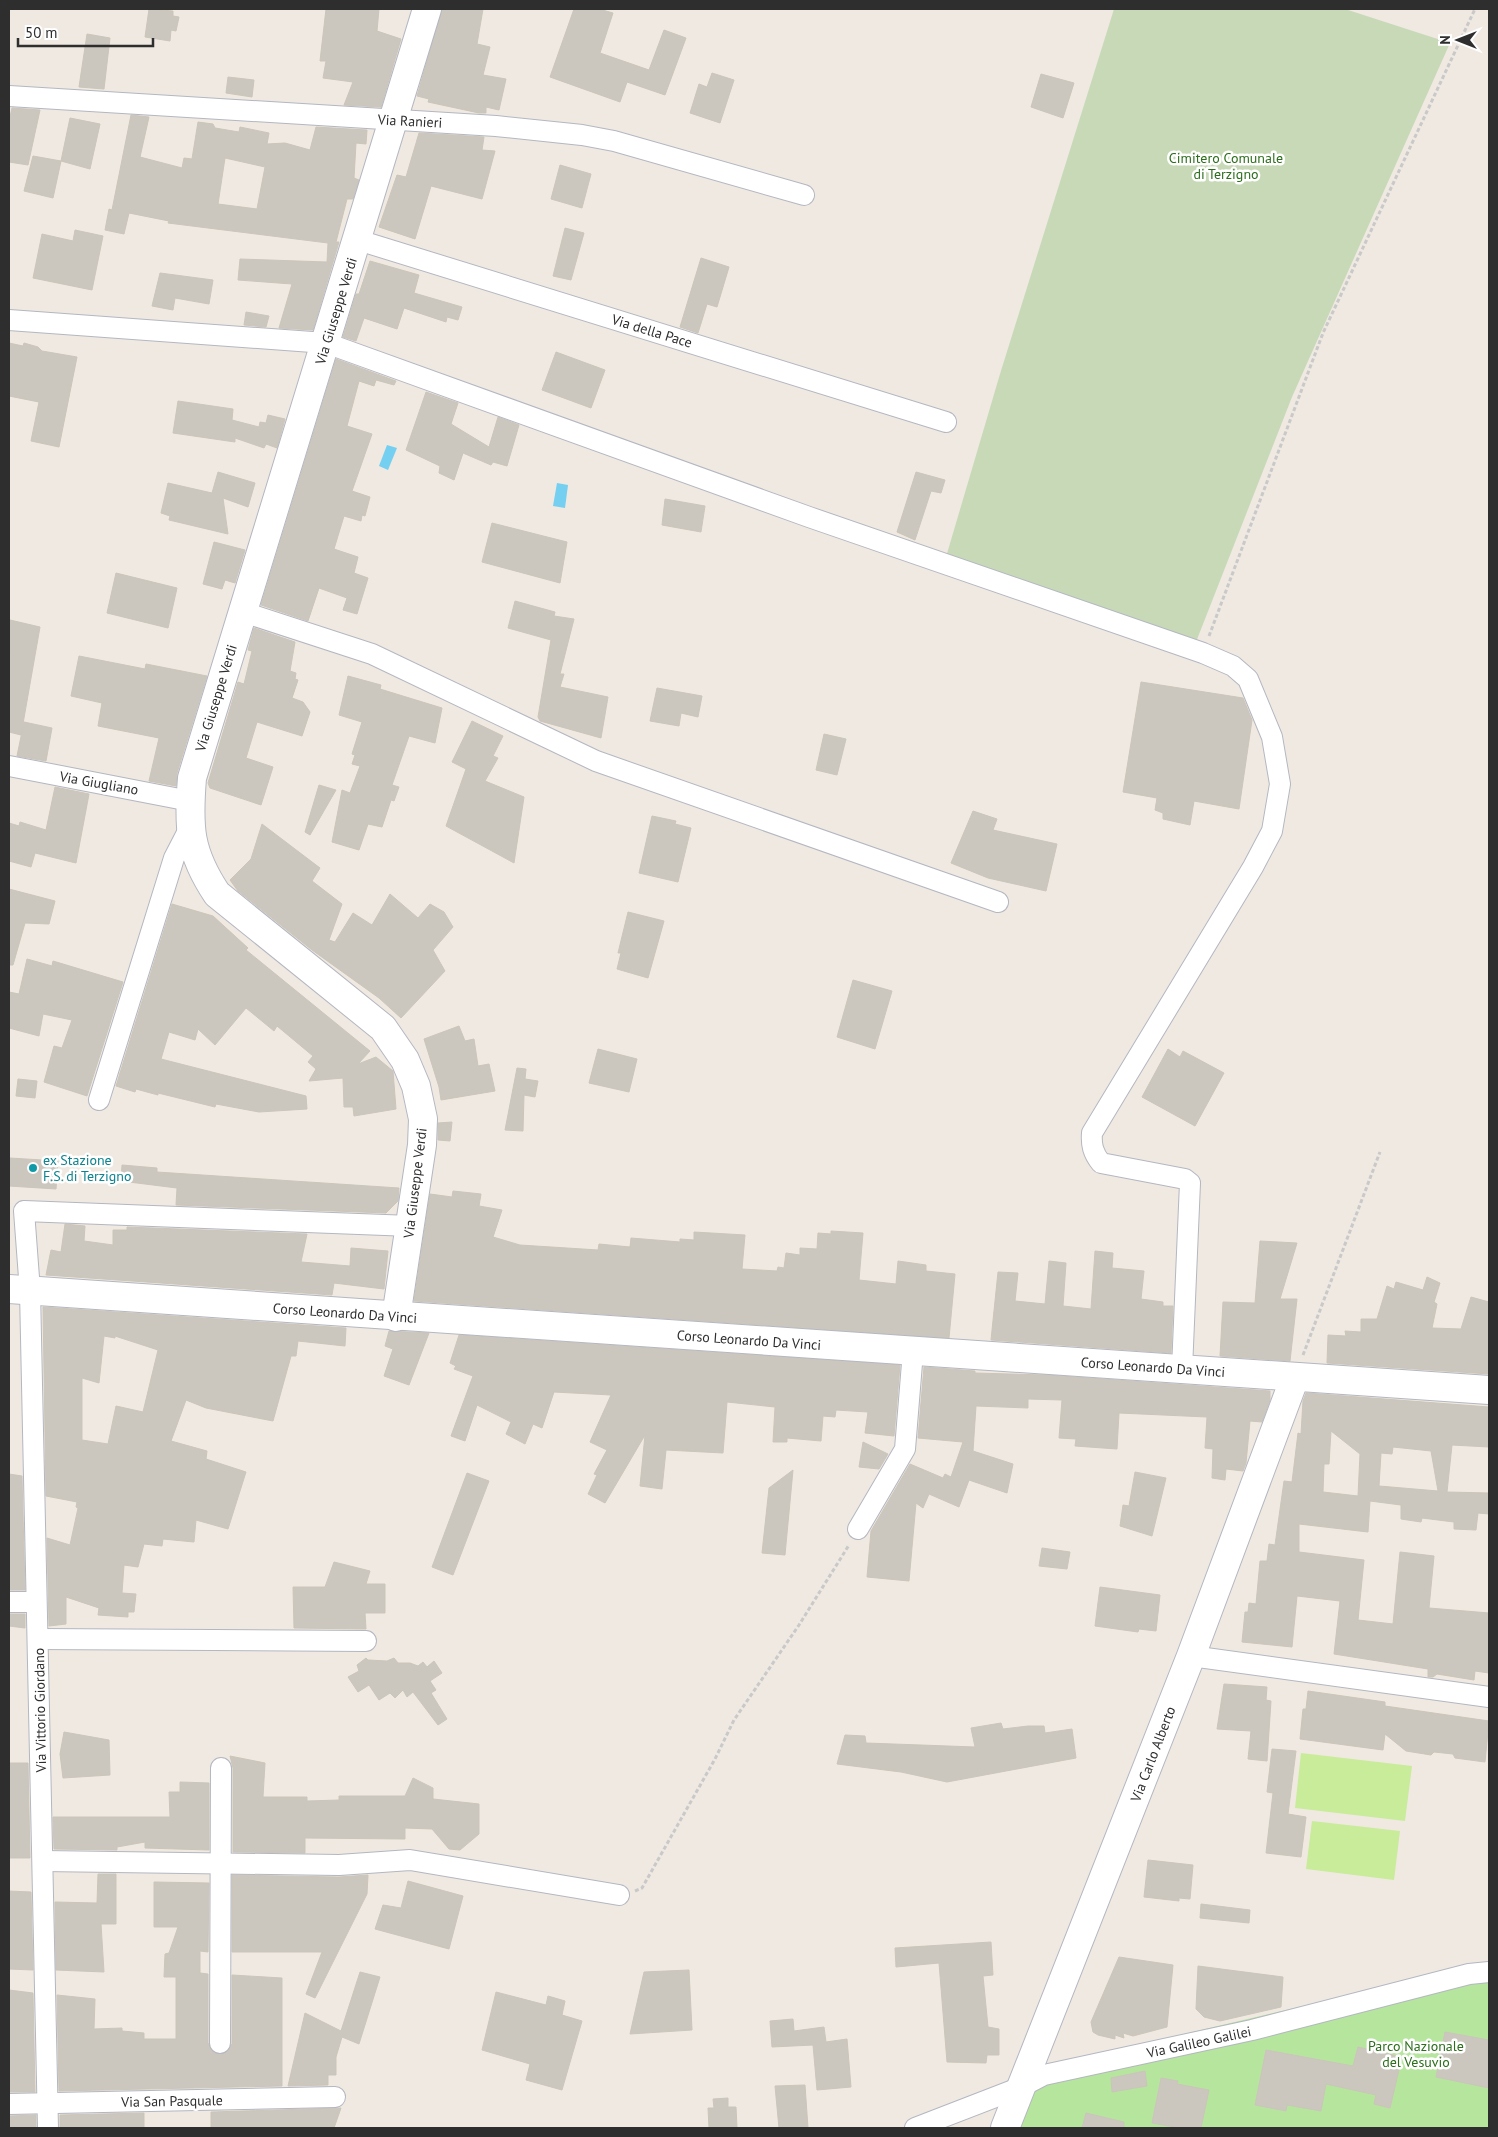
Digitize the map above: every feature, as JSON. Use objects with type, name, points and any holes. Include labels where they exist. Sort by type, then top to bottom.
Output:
[{"type":"street","name":"Via Giuseppe Verdi","points":[[396,1317],[419,1170],[423,1119],[416,1086],[405,1060],[383,1028],[217,894],[204,874],[193,847],[190,814],[192,778],[358,240],[427,9]]},
{"type":"street","name":"Via Ranieri","points":[[9,96],[496,126],[582,135],[614,141],[804,195]]},
{"type":"street","name":"Via della Pace","points":[[358,240],[946,422]]},
{"type":"street","points":[[9,320],[326,343],[809,517],[1203,653],[1233,666],[1248,679],[1272,737],[1280,784],[1272,832],[1253,867],[1092,1133],[1091,1144],[1095,1156],[1101,1163],[1185,1180],[1190,1183],[1182,1369]]},
{"type":"street","points":[[243,612],[372,654],[596,761],[998,902]]},
{"type":"street","name":"Via Giugliano","points":[[9,766],[190,814]]},
{"type":"street","points":[[99,1100],[174,858],[190,814]]},
{"type":"street","name":"Via Vittorio Giordano","points":[[48,2128],[38,1639],[19,1290],[24,1210],[411,1226]]},
{"type":"street","name":"Corso Leonardo Da Vinci","points":[[19,1290],[1489,1390]]},
{"type":"street","points":[[858,1529],[905,1448],[913,1351]]},
{"type":"street","name":"Via Carlo Alberto","points":[[1005,2128],[1191,1656],[1295,1377]]},
{"type":"street","points":[[9,1602],[36,1602]]},
{"type":"street","points":[[38,1639],[366,1641]]},
{"type":"street","points":[[1191,1656],[1489,1697]]},
{"type":"street","points":[[220,2043],[221,1768]]},
{"type":"street","points":[[43,1861],[339,1865],[410,1860],[620,1895]]},
{"type":"street","name":"Via Galileo Galilei","points":[[915,2128],[1021,2087],[1044,2075],[1252,2030],[1469,1974],[1489,1972]]},
{"type":"street","name":"Via San Pasquale","points":[[9,2104],[335,2097]]},
{"type":"path","points":[[1203,653],[1323,333],[1475,9]]},
{"type":"path","points":[[1295,1377],[1380,1152]]},
{"type":"path","points":[[620,1895],[642,1888],[734,1720],[799,1625],[858,1529]]},
{"type":"green space","name":"Cimitero Comunale di Terzigno","points":[[1114,9],[1345,9],[1450,43],[1292,397],[1196,642],[946,557],[1000,374]]},
{"type":"green space","points":[[1301,1753],[1412,1766],[1405,1821],[1295,1808]]},
{"type":"green space","points":[[1312,1821],[1400,1831],[1394,1880],[1306,1869]]},
{"type":"green space","name":"Parco Nazionale del Vesuvio","points":[[1489,1964],[1489,2128],[998,2128],[1061,2063]]},
{"type":"water","points":[[387,445],[397,448],[388,470],[379,466]]},
{"type":"water","points":[[557,483],[568,485],[565,508],[553,506]]},
{"type":"building","points":[[149,9],[173,11],[173,16],[179,17],[176,31],[171,30],[170,41],[145,37]]},
{"type":"building","points":[[326,9],[379,9],[377,31],[401,39],[381,107],[344,105],[353,82],[323,78],[326,61],[320,61]]},
{"type":"building","points":[[442,9],[483,9],[477,44],[490,47],[483,75],[506,79],[499,110],[486,107],[486,113],[479,113],[428,102],[429,99],[417,96]]},
{"type":"building","points":[[574,9],[599,9],[613,13],[600,53],[649,70],[664,30],[686,38],[665,95],[627,82],[620,102],[550,77]]},
{"type":"building","points":[[87,34],[110,38],[104,89],[79,87]]},
{"type":"building","points":[[712,73],[734,80],[720,123],[690,113],[699,84],[707,87]]},
{"type":"building","points":[[1041,74],[1074,83],[1063,118],[1031,107]]},
{"type":"building","points":[[228,77],[254,80],[252,97],[226,93]]},
{"type":"building","points":[[12,108],[40,110],[28,165],[9,162],[9,121]]},
{"type":"building","points":[[131,115],[149,117],[140,157],[182,168],[184,158],[192,159],[198,122],[213,124],[215,128],[239,132],[240,127],[269,133],[267,144],[285,143],[310,150],[316,127],[367,130],[366,144],[356,143],[354,178],[359,180],[353,199],[347,199],[336,242],[339,242],[313,330],[279,328],[292,284],[238,280],[240,259],[327,262],[328,243],[168,223],[169,221],[129,213],[124,234],[105,230],[109,209],[112,210]],"holes":[[[225,158],[265,167],[257,209],[218,204]]]},
{"type":"building","points":[[70,118],[100,124],[90,169],[61,161]]},
{"type":"building","points":[[419,133],[484,137],[482,150],[495,151],[482,199],[431,186],[415,239],[379,227],[397,175],[406,177]]},
{"type":"building","points":[[33,156],[61,161],[53,198],[24,191]]},
{"type":"building","points":[[560,165],[591,174],[582,208],[551,199]]},
{"type":"building","points":[[565,228],[584,233],[571,280],[553,276]]},
{"type":"building","points":[[75,230],[103,236],[92,290],[33,278],[42,234],[73,241]]},
{"type":"building","points":[[701,258],[729,267],[717,307],[707,304],[698,333],[680,327]]},
{"type":"building","points":[[370,261],[419,275],[414,293],[462,307],[458,320],[447,317],[446,322],[404,308],[397,329],[364,318],[356,341],[343,337],[356,294],[359,294]]},
{"type":"building","points":[[160,273],[213,280],[209,304],[175,298],[173,310],[152,306]]},
{"type":"building","points":[[246,312],[269,316],[266,327],[244,325]]},
{"type":"building","points":[[9,343],[23,346],[24,343],[38,347],[42,351],[77,357],[59,447],[31,441],[39,402],[9,396]]},
{"type":"building","points":[[556,352],[605,370],[591,408],[542,390]]},
{"type":"building","points":[[336,359],[396,381],[394,385],[376,380],[374,386],[359,381],[347,426],[372,434],[352,491],[370,497],[365,516],[362,515],[361,521],[344,516],[334,549],[358,557],[354,573],[368,578],[357,614],[343,610],[347,598],[319,588],[308,621],[261,605]]},
{"type":"building","points":[[426,392],[458,403],[451,424],[489,447],[498,417],[519,425],[507,466],[493,462],[491,465],[463,453],[454,480],[439,473],[440,466],[406,450]]},
{"type":"building","points":[[178,401],[233,409],[232,420],[259,427],[260,422],[266,423],[268,415],[285,419],[277,448],[266,444],[264,448],[235,438],[235,442],[173,433]]},
{"type":"building","points":[[218,472],[255,483],[248,507],[223,498],[228,534],[169,520],[170,516],[161,513],[168,483],[212,493]]},
{"type":"building","points":[[916,472],[945,480],[941,493],[931,491],[915,540],[897,532]]},
{"type":"building","points":[[665,499],[705,506],[701,532],[662,525]]},
{"type":"building","points":[[492,523],[567,542],[560,583],[482,562]]},
{"type":"building","points":[[214,542],[245,550],[235,583],[225,580],[222,589],[203,584]]},
{"type":"building","points":[[116,573],[177,588],[168,628],[107,613]]},
{"type":"building","points":[[515,601],[555,612],[554,616],[574,619],[560,674],[564,674],[560,687],[608,697],[601,738],[540,721],[538,717],[551,640],[508,628]]},
{"type":"building","points":[[10,620],[40,627],[21,735],[9,732]]},
{"type":"building","points":[[254,628],[295,642],[290,671],[296,673],[295,679],[298,680],[292,698],[303,702],[310,712],[302,736],[257,722],[246,758],[273,767],[261,805],[210,788],[208,783],[238,682],[244,684],[252,651],[248,650]]},
{"type":"building","points":[[79,656],[145,669],[146,664],[207,676],[177,773],[176,786],[149,781],[159,738],[98,726],[102,703],[71,696]]},
{"type":"building","points":[[348,676],[381,685],[380,689],[442,708],[435,743],[409,736],[392,785],[399,787],[394,801],[391,800],[382,827],[368,824],[359,850],[332,842],[342,790],[350,793],[360,766],[352,764],[355,755],[352,754],[362,722],[339,715]]},
{"type":"building","points":[[1141,682],[1243,698],[1252,720],[1239,809],[1194,801],[1190,825],[1163,819],[1163,813],[1155,810],[1157,798],[1123,792]]},
{"type":"building","points":[[657,688],[702,696],[698,717],[681,713],[679,726],[650,721]]},
{"type":"building","points":[[472,721],[503,736],[493,756],[498,758],[485,781],[524,797],[514,863],[446,826],[466,769],[452,762]]},
{"type":"building","points":[[24,722],[52,728],[46,761],[17,756]]},
{"type":"building","points":[[824,734],[846,739],[837,775],[816,770]]},
{"type":"building","points":[[319,785],[336,790],[310,835],[305,832]]},
{"type":"building","points":[[55,787],[89,794],[76,863],[35,853],[31,867],[9,861],[9,823],[19,826],[20,822],[46,830]]},
{"type":"building","points":[[973,811],[997,819],[993,830],[1057,844],[1046,891],[988,878],[951,863]]},
{"type":"building","points":[[652,816],[676,821],[675,824],[691,828],[678,882],[639,873]]},
{"type":"building","points":[[262,824],[320,868],[312,881],[342,904],[329,940],[335,942],[353,913],[372,925],[390,894],[418,918],[430,904],[444,912],[453,927],[433,950],[445,971],[401,1018],[379,998],[312,950],[238,891],[230,880],[251,859]]},
{"type":"building","points":[[9,889],[55,901],[49,924],[25,923],[13,965],[9,965]]},
{"type":"building","points":[[172,904],[213,916],[248,948],[246,950],[370,1051],[358,1064],[376,1057],[393,1071],[396,1109],[354,1116],[353,1107],[344,1107],[343,1078],[309,1081],[316,1069],[308,1062],[313,1056],[277,1026],[274,1031],[246,1008],[215,1045],[198,1029],[195,1040],[169,1032],[161,1059],[306,1096],[307,1109],[259,1112],[216,1104],[215,1107],[158,1093],[158,1095],[136,1089],[135,1092],[116,1086]]},
{"type":"building","points":[[628,912],[664,921],[648,978],[617,969],[621,953],[618,953]]},
{"type":"building","points":[[27,959],[52,966],[53,961],[123,982],[87,1096],[44,1082],[54,1046],[62,1048],[72,1020],[43,1014],[39,1036],[9,1028],[9,992],[19,994]]},
{"type":"building","points":[[853,980],[892,991],[875,1049],[837,1037]]},
{"type":"building","points":[[459,1026],[465,1041],[474,1039],[478,1066],[489,1064],[495,1091],[441,1100],[439,1087],[424,1039]]},
{"type":"building","points":[[598,1049],[637,1059],[629,1092],[589,1083]]},
{"type":"building","points":[[1168,1049],[1180,1057],[1183,1051],[1224,1073],[1195,1126],[1142,1097]]},
{"type":"building","points":[[517,1068],[526,1069],[525,1079],[538,1081],[535,1097],[524,1095],[523,1131],[505,1130]]},
{"type":"building","points":[[18,1079],[37,1081],[35,1098],[16,1096]]},
{"type":"building","points":[[452,1122],[450,1141],[438,1140],[438,1123]]},
{"type":"building","name":"ex Stazione F.S. di Terzigno","points":[[10,1158],[58,1161],[56,1189],[9,1186]]},
{"type":"building","points":[[122,1165],[157,1168],[157,1172],[399,1188],[398,1201],[386,1213],[176,1205],[177,1188],[121,1181]]},
{"type":"building","points":[[453,1191],[481,1194],[479,1206],[502,1210],[493,1237],[520,1245],[598,1250],[599,1244],[630,1247],[631,1238],[680,1242],[680,1239],[694,1240],[694,1232],[745,1235],[742,1269],[777,1271],[778,1267],[784,1268],[786,1253],[800,1255],[800,1248],[817,1249],[818,1233],[831,1234],[831,1231],[863,1233],[859,1280],[896,1284],[898,1261],[926,1265],[926,1271],[955,1274],[949,1338],[414,1301],[430,1194],[452,1197]]},
{"type":"building","points":[[65,1224],[85,1226],[84,1241],[113,1245],[113,1230],[127,1230],[127,1227],[307,1234],[301,1262],[350,1266],[351,1248],[388,1251],[384,1289],[334,1283],[332,1295],[46,1275],[51,1250],[61,1252]]},
{"type":"building","points":[[1260,1241],[1297,1243],[1280,1299],[1297,1299],[1290,1361],[1220,1356],[1223,1302],[1255,1303]]},
{"type":"building","points":[[1095,1251],[1113,1253],[1112,1268],[1144,1271],[1141,1299],[1163,1302],[1163,1306],[1173,1306],[1171,1353],[991,1340],[998,1272],[1018,1273],[1015,1301],[1045,1304],[1049,1261],[1066,1263],[1063,1306],[1091,1309]]},
{"type":"building","points":[[1427,1277],[1440,1283],[1434,1302],[1437,1304],[1432,1328],[1461,1329],[1471,1297],[1489,1302],[1489,1374],[1327,1363],[1328,1335],[1346,1336],[1345,1331],[1361,1332],[1361,1319],[1377,1319],[1387,1286],[1394,1289],[1396,1282],[1423,1290]]},
{"type":"building","points":[[43,1307],[346,1328],[345,1346],[298,1341],[296,1356],[291,1356],[273,1421],[206,1408],[186,1400],[171,1441],[207,1451],[206,1459],[246,1472],[228,1529],[196,1520],[194,1542],[163,1539],[162,1546],[144,1544],[138,1567],[124,1565],[122,1593],[136,1594],[134,1612],[128,1612],[128,1617],[98,1615],[99,1608],[66,1597],[66,1624],[49,1626],[47,1538],[70,1545],[78,1508],[76,1507],[77,1502],[46,1496]],"holes":[[[104,1336],[115,1338],[115,1336],[158,1350],[143,1412],[116,1406],[108,1444],[82,1440],[82,1378],[99,1383]]]},
{"type":"building","points":[[389,1331],[429,1333],[409,1385],[384,1376],[393,1349],[385,1346]]},
{"type":"building","points":[[459,1335],[900,1365],[894,1436],[865,1433],[868,1412],[836,1410],[835,1417],[823,1416],[821,1441],[787,1438],[787,1442],[773,1442],[775,1407],[727,1402],[723,1453],[666,1450],[662,1489],[640,1486],[645,1435],[605,1503],[588,1494],[597,1475],[594,1474],[607,1450],[590,1442],[611,1395],[554,1392],[542,1428],[533,1424],[525,1444],[506,1434],[511,1422],[477,1405],[465,1441],[451,1436],[473,1376],[454,1369],[456,1366],[450,1363]]},
{"type":"building","points":[[924,1367],[975,1371],[975,1373],[1046,1375],[1270,1391],[1270,1400],[1262,1422],[1250,1421],[1246,1463],[1243,1471],[1226,1469],[1225,1480],[1212,1478],[1213,1449],[1205,1448],[1207,1417],[1119,1413],[1117,1449],[1075,1446],[1076,1439],[1059,1438],[1062,1400],[1028,1399],[1028,1408],[976,1406],[973,1451],[1013,1464],[1007,1493],[969,1480],[959,1507],[929,1494],[923,1508],[916,1503],[909,1581],[867,1577],[871,1531],[910,1464],[943,1478],[945,1474],[951,1477],[963,1442],[918,1438]]},
{"type":"building","points":[[1306,1393],[1489,1407],[1489,1447],[1452,1445],[1447,1492],[1489,1493],[1489,1514],[1478,1513],[1476,1530],[1454,1529],[1454,1522],[1422,1518],[1421,1522],[1401,1519],[1401,1505],[1370,1501],[1368,1532],[1299,1524],[1299,1552],[1364,1560],[1358,1620],[1393,1624],[1400,1552],[1434,1556],[1429,1608],[1489,1613],[1489,1673],[1475,1671],[1474,1680],[1437,1674],[1433,1677],[1428,1677],[1428,1669],[1334,1654],[1340,1601],[1297,1596],[1292,1647],[1242,1642],[1245,1612],[1248,1612],[1249,1603],[1256,1604],[1260,1561],[1267,1561],[1269,1544],[1275,1545],[1284,1481],[1292,1482],[1298,1433],[1301,1434],[1303,1401]],"holes":[[[1331,1431],[1360,1454],[1358,1496],[1323,1492],[1324,1464],[1329,1464]],[[1393,1447],[1431,1451],[1438,1491],[1379,1486],[1381,1453],[1392,1454]]]},
{"type":"building","points":[[863,1442],[888,1454],[879,1469],[859,1467]]},
{"type":"building","points":[[793,1470],[785,1555],[762,1553],[769,1488]]},
{"type":"building","points":[[1135,1472],[1166,1478],[1152,1536],[1120,1526],[1123,1505],[1129,1506]]},
{"type":"building","points":[[467,1473],[489,1481],[453,1575],[432,1567]]},
{"type":"building","points":[[9,1474],[22,1476],[25,1590],[9,1590]]},
{"type":"building","points":[[1042,1548],[1070,1552],[1067,1569],[1039,1566]]},
{"type":"building","points":[[334,1562],[370,1571],[366,1584],[385,1584],[385,1613],[365,1613],[366,1629],[294,1628],[293,1587],[325,1587]]},
{"type":"building","points":[[1100,1587],[1160,1595],[1156,1631],[1139,1629],[1138,1632],[1095,1626]]},
{"type":"building","points":[[9,1614],[25,1614],[25,1628],[9,1626]]},
{"type":"building","points":[[366,1658],[368,1660],[387,1661],[394,1658],[398,1663],[410,1663],[418,1666],[423,1662],[427,1667],[434,1661],[442,1673],[430,1681],[436,1690],[431,1693],[447,1719],[438,1725],[413,1692],[407,1697],[403,1690],[395,1698],[390,1693],[379,1700],[369,1685],[358,1692],[348,1677],[359,1671],[357,1665]]},
{"type":"building","points":[[1224,1684],[1267,1687],[1266,1700],[1271,1701],[1267,1761],[1248,1759],[1251,1731],[1217,1729]]},
{"type":"building","points":[[1308,1691],[1385,1702],[1385,1706],[1489,1721],[1485,1762],[1455,1758],[1453,1754],[1434,1752],[1431,1755],[1406,1751],[1385,1734],[1383,1750],[1300,1739],[1303,1709],[1306,1709]]},
{"type":"building","points":[[1001,1723],[1003,1729],[1044,1726],[1045,1733],[1072,1729],[1076,1758],[947,1782],[901,1772],[837,1764],[845,1735],[865,1736],[866,1743],[975,1747],[971,1728]]},
{"type":"building","points":[[64,1732],[109,1740],[110,1775],[63,1778],[60,1754]]},
{"type":"building","points":[[1272,1749],[1296,1751],[1288,1814],[1306,1817],[1301,1857],[1266,1853],[1273,1793],[1267,1792]]},
{"type":"building","points":[[230,1756],[265,1763],[263,1797],[307,1797],[307,1801],[339,1800],[339,1796],[405,1796],[413,1778],[433,1788],[433,1799],[479,1804],[479,1834],[460,1850],[449,1849],[432,1829],[405,1828],[405,1839],[305,1838],[305,1853],[233,1852],[233,1768]]},
{"type":"building","points":[[9,1763],[28,1763],[30,1858],[9,1858]]},
{"type":"building","points":[[180,1782],[209,1783],[209,1850],[145,1848],[145,1842],[117,1847],[117,1850],[54,1849],[53,1817],[170,1817],[169,1792],[180,1792]]},
{"type":"building","points":[[1148,1860],[1193,1865],[1190,1899],[1179,1898],[1179,1901],[1144,1897]]},
{"type":"building","points":[[98,1874],[116,1874],[116,1924],[101,1924],[104,1972],[56,1970],[55,1902],[97,1903]]},
{"type":"building","points":[[232,1875],[339,1877],[368,1875],[367,1894],[315,1998],[306,1994],[322,1952],[232,1952]]},
{"type":"building","points":[[408,1881],[463,1896],[449,1949],[375,1929],[383,1905],[401,1908]]},
{"type":"building","points":[[154,1882],[209,1883],[208,1952],[200,1951],[200,1973],[208,1974],[208,2043],[214,2053],[225,2053],[232,2044],[232,1975],[282,1978],[282,2086],[59,2091],[57,1995],[95,1999],[94,2029],[122,2028],[122,2031],[144,2033],[144,2039],[176,2039],[176,1977],[164,1977],[165,1954],[169,1953],[178,1927],[154,1927]]},
{"type":"building","points":[[9,1891],[31,1892],[33,1970],[9,1969]]},
{"type":"building","points":[[1201,1904],[1250,1910],[1249,1923],[1200,1918]]},
{"type":"building","points":[[991,1942],[993,1975],[983,1976],[988,2027],[999,2029],[999,2055],[987,2055],[986,2063],[947,2062],[939,1963],[896,1967],[895,1948]]},
{"type":"building","points":[[1119,1957],[1173,1965],[1167,2027],[1133,2036],[1123,2033],[1124,2038],[1115,2035],[1115,2039],[1093,2032],[1091,2022]]},
{"type":"building","points":[[1198,1966],[1283,1977],[1281,2007],[1220,2021],[1204,2017],[1196,2009]]},
{"type":"building","points":[[689,1970],[692,2030],[630,2034],[644,1972]]},
{"type":"building","points":[[360,1972],[380,1977],[359,2044],[342,2037],[336,2057],[336,2075],[328,2075],[328,2085],[288,2086],[305,2013],[341,2031]]},
{"type":"building","points":[[9,1990],[33,1993],[35,2092],[9,2092]]},
{"type":"building","points":[[496,1992],[546,2005],[548,1996],[565,2001],[562,2015],[582,2021],[562,2090],[526,2080],[530,2064],[482,2050]]},
{"type":"building","points":[[793,2019],[794,2031],[824,2027],[826,2042],[847,2039],[851,2087],[817,2090],[813,2045],[772,2047],[770,2021]]},
{"type":"building","points":[[1445,2032],[1489,2040],[1489,2088],[1436,2077]]},
{"type":"building","points":[[1358,2047],[1402,2057],[1390,2108],[1374,2104],[1376,2095],[1326,2084],[1321,2111],[1287,2105],[1286,2111],[1255,2105],[1266,2050],[1353,2066]]},
{"type":"building","points":[[1145,2071],[1147,2086],[1112,2092],[1111,2078]]},
{"type":"building","points":[[1161,2078],[1178,2081],[1177,2084],[1209,2090],[1201,2128],[1180,2128],[1152,2123]]},
{"type":"building","points":[[805,2085],[808,2128],[779,2128],[775,2086]]},
{"type":"building","points":[[728,2098],[728,2107],[736,2107],[737,2128],[709,2128],[708,2108],[714,2108],[713,2099]]},
{"type":"building","points":[[341,2108],[334,2128],[211,2128],[211,2112]]},
{"type":"building","points":[[144,2113],[144,2128],[60,2128],[60,2115]]},
{"type":"building","points":[[1086,2113],[1124,2122],[1124,2128],[1082,2128]]},
{"type":"building","points":[[36,2115],[36,2128],[9,2128],[9,2116]]},
{"type":"place","name":"ex Stazione F.S. di Terzigno","points":[[33,1168]]}]
